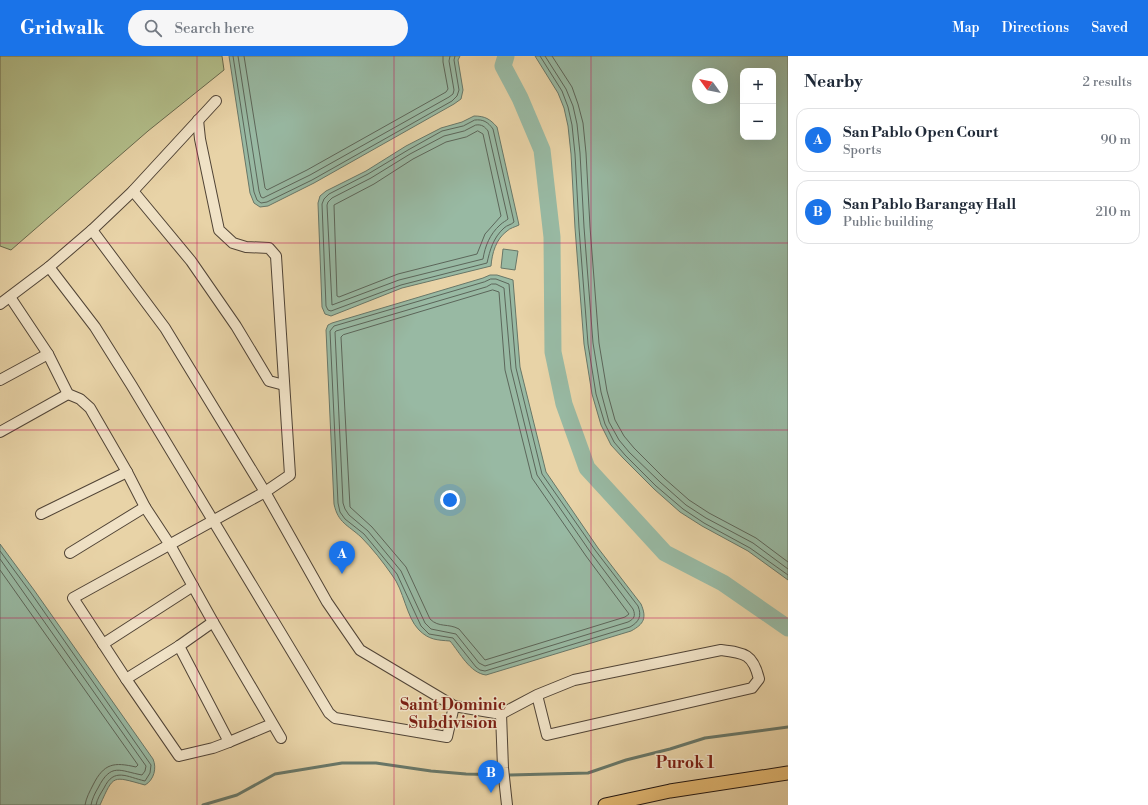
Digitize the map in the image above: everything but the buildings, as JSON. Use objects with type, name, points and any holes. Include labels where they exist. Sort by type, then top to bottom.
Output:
[{"type":"main road","points":[[605,805],[670,791],[788,773]]},
{"type":"street","points":[[0,304],[10,298],[49,267],[92,230],[133,191],[216,101]]},
{"type":"street","points":[[198,120],[200,138],[219,230],[233,243],[269,248],[276,256],[290,475],[265,492],[214,521],[73,598],[102,644],[180,756],[213,748],[272,724]]},
{"type":"street","points":[[133,191],[191,261],[236,326],[269,381],[284,385]]},
{"type":"street","points":[[92,230],[165,328],[265,492],[327,602],[360,650],[454,706],[500,714],[537,695],[574,680],[721,650],[734,652],[751,658],[759,679],[752,688],[547,735],[537,695]]},
{"type":"street","points":[[49,267],[95,327],[329,713],[335,718],[447,737],[454,706]]},
{"type":"street","points":[[10,298],[48,354],[68,394],[80,399],[90,408],[127,472],[145,507],[170,544],[213,622],[281,738]]},
{"type":"street","points":[[0,380],[48,354]]},
{"type":"street","points":[[0,432],[68,394]]},
{"type":"street","points":[[41,514],[127,472]]},
{"type":"street","points":[[70,553],[145,507]]},
{"type":"street","points":[[102,644],[193,586]]},
{"type":"street","points":[[126,679],[213,622]]},
{"type":"street","points":[[178,646],[229,742]]},
{"type":"street","points":[[500,714],[507,805]]},
{"type":"shaded area","points":[[0,56],[222,56],[224,70],[148,131],[11,250],[0,246]]},
{"type":"water","points":[[229,56],[460,56],[458,60],[463,90],[461,99],[454,104],[314,183],[268,206],[260,207],[254,203],[250,193]]},
{"type":"water","points":[[535,56],[788,56],[788,580],[748,551],[680,512],[654,489],[611,445],[601,425],[592,394],[584,344],[571,154],[568,126],[564,108],[558,93]]},
{"type":"water","points":[[474,116],[487,118],[497,127],[519,225],[508,230],[497,242],[492,256],[491,266],[402,288],[331,316],[325,314],[322,307],[318,203],[320,196],[326,191],[366,171],[406,146],[441,128],[462,122]]},
{"type":"water","points":[[503,249],[518,251],[515,270],[501,268]]},
{"type":"water","points":[[490,275],[497,275],[513,280],[520,367],[546,472],[598,548],[641,604],[644,617],[639,626],[631,631],[486,675],[475,671],[470,667],[450,641],[430,638],[419,630],[411,618],[396,581],[389,570],[365,541],[344,523],[338,515],[334,504],[326,330],[328,325],[332,323]]},
{"type":"water","points":[[0,544],[153,759],[155,766],[154,774],[151,780],[145,785],[120,779],[115,780],[108,788],[100,805],[0,805]]},
{"type":"waterway","points":[[506,56],[503,66],[520,98],[542,150],[552,237],[553,352],[564,404],[587,468],[665,553],[723,583],[788,628]]},
{"type":"waterway","points":[[203,805],[237,795],[275,774],[342,763],[376,763],[431,771],[466,774],[510,775],[588,773],[626,760],[670,749],[705,738],[788,727]]},
{"type":"place","name":"San Pablo Open Court","points":[[342,574]]},
{"type":"place","name":"San Pablo Barangay Hall","points":[[491,793]]},
{"type":"district","name":"Saint Dominic Subdivision","points":[[453,713]]},
{"type":"district","name":"Purok 1","points":[[685,762]]}]
